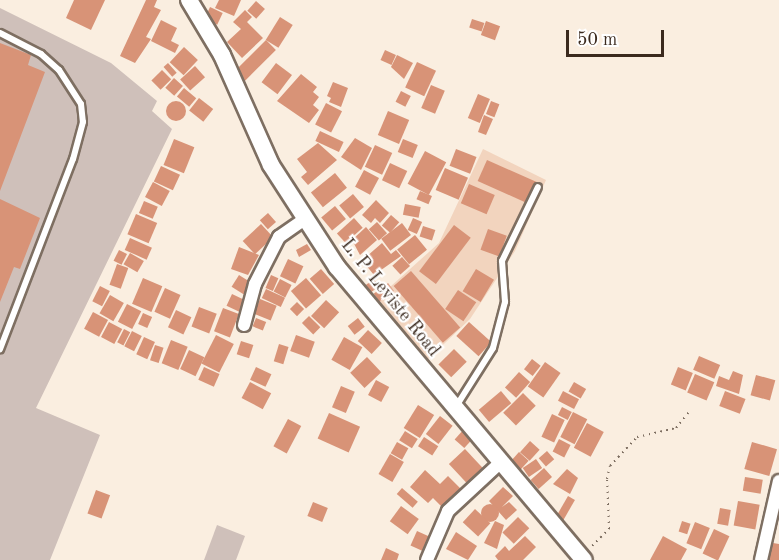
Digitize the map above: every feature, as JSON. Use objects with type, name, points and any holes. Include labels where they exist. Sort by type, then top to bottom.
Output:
[{"type":"main road","name":"L. P. Leviste Road","points":[[189,0],[222,55],[272,165],[337,267],[581,556]]},
{"type":"street","points":[[244,325],[255,284],[279,237],[306,218]]},
{"type":"street","points":[[427,560],[448,512],[501,462]]},
{"type":"street","points":[[760,560],[779,481]]},
{"type":"lane","points":[[0,33],[41,54],[59,70],[81,104],[83,122],[73,159],[0,349]]},
{"type":"lane","points":[[456,408],[493,348],[505,302],[502,261],[538,187]]},
{"type":"path","points":[[581,556],[609,529],[607,479],[610,466],[637,438],[676,428],[689,412]]},
{"type":"shaded area","points":[[0,8],[111,63],[157,101],[152,111],[172,129],[36,408],[100,435],[50,560],[0,560]]},
{"type":"shaded area","points":[[483,149],[546,180],[515,251],[470,319],[422,365],[371,304],[439,243]]},
{"type":"shaded area","points":[[217,525],[245,536],[236,560],[204,560]]},
{"type":"building","points":[[74,0],[105,0],[91,30],[66,18]]},
{"type":"building","points":[[146,0],[157,0],[154,7],[161,10],[146,37],[151,39],[135,63],[120,56]]},
{"type":"building","points":[[219,0],[241,0],[234,16],[215,8]]},
{"type":"building","points":[[256,1],[265,9],[256,19],[247,11]]},
{"type":"building","points":[[210,7],[223,13],[217,25],[205,19]]},
{"type":"building","points":[[245,10],[252,17],[247,22],[263,38],[242,58],[227,42],[241,29],[233,22]]},
{"type":"building","points":[[280,17],[293,25],[278,48],[266,40]]},
{"type":"building","points":[[472,19],[484,23],[482,32],[469,28]]},
{"type":"building","points":[[161,20],[177,28],[171,41],[179,45],[175,53],[151,41]]},
{"type":"building","points":[[486,21],[500,26],[495,40],[481,35]]},
{"type":"building","points":[[266,40],[276,50],[244,82],[234,72]]},
{"type":"building","points":[[0,43],[31,55],[28,65],[45,72],[0,191]]},
{"type":"building","points":[[184,47],[198,60],[184,75],[170,62]]},
{"type":"building","points":[[385,50],[396,55],[391,65],[381,60]]},
{"type":"building","points":[[397,55],[413,63],[404,79],[391,67]]},
{"type":"building","points":[[417,62],[436,71],[424,96],[405,87]]},
{"type":"building","points":[[168,63],[177,73],[172,77],[164,67]]},
{"type":"building","points":[[276,63],[292,75],[278,94],[262,82]]},
{"type":"building","points":[[195,66],[205,77],[190,91],[180,79]]},
{"type":"building","points":[[162,70],[171,79],[161,90],[151,81]]},
{"type":"building","points":[[301,74],[317,87],[313,92],[319,97],[313,105],[319,110],[309,123],[277,101]]},
{"type":"building","points":[[174,78],[183,86],[174,96],[165,88]]},
{"type":"building","points":[[333,82],[348,88],[341,107],[329,102],[331,98],[327,96]]},
{"type":"building","points":[[431,85],[445,91],[435,114],[421,108]]},
{"type":"building","points":[[184,88],[196,98],[189,107],[177,96]]},
{"type":"building","points":[[401,91],[411,96],[405,107],[396,102]]},
{"type":"building","points":[[478,94],[490,99],[480,123],[468,118]]},
{"type":"building","points":[[199,98],[213,109],[203,122],[189,111]]},
{"type":"building","points":[[176,101],[183,104],[186,111],[183,118],[176,121],[169,118],[166,111],[169,104]]},
{"type":"building","points":[[491,101],[499,104],[494,117],[486,114]]},
{"type":"building","points":[[326,103],[342,111],[331,133],[315,124]]},
{"type":"building","points":[[388,111],[409,120],[399,144],[378,135]]},
{"type":"building","points":[[484,115],[493,119],[486,135],[478,132]]},
{"type":"building","points":[[320,131],[344,142],[339,152],[315,141]]},
{"type":"building","points":[[355,138],[372,148],[361,170],[341,157]]},
{"type":"building","points":[[174,139],[194,147],[184,173],[164,165]]},
{"type":"building","points":[[403,139],[418,145],[413,158],[398,152]]},
{"type":"building","points":[[318,143],[337,160],[308,185],[301,177],[307,172],[297,159]]},
{"type":"building","points":[[375,145],[392,153],[382,175],[365,167]]},
{"type":"building","points":[[456,149],[477,157],[470,174],[450,166]]},
{"type":"building","points":[[425,151],[446,162],[429,195],[408,184]]},
{"type":"building","points":[[487,160],[537,182],[528,203],[478,181]]},
{"type":"building","points":[[390,163],[407,171],[399,188],[382,180]]},
{"type":"building","points":[[161,166],[180,175],[173,190],[154,181]]},
{"type":"building","points":[[445,168],[468,178],[459,200],[436,190]]},
{"type":"building","points":[[364,170],[379,178],[370,195],[355,187]]},
{"type":"building","points":[[335,173],[347,188],[323,207],[311,193]]},
{"type":"building","points":[[153,182],[170,191],[162,206],[145,197]]},
{"type":"building","points":[[469,184],[495,195],[487,214],[461,203]]},
{"type":"building","points":[[420,191],[432,196],[428,204],[416,199]]},
{"type":"building","points":[[353,194],[364,207],[350,219],[339,206]]},
{"type":"building","points":[[0,199],[40,218],[20,269],[14,267],[0,302]]},
{"type":"building","points":[[376,200],[389,213],[380,223],[375,218],[371,223],[362,215]]},
{"type":"building","points":[[144,201],[158,207],[153,219],[139,213]]},
{"type":"building","points":[[405,204],[421,207],[419,218],[403,215]]},
{"type":"building","points":[[335,206],[346,219],[332,231],[321,218]]},
{"type":"building","points":[[268,213],[276,222],[268,229],[260,220]]},
{"type":"building","points":[[136,214],[157,223],[149,243],[127,234]]},
{"type":"building","points":[[391,215],[399,222],[390,233],[382,226]]},
{"type":"building","points":[[354,218],[363,228],[346,243],[337,233]]},
{"type":"building","points":[[413,218],[422,222],[417,234],[408,230]]},
{"type":"building","points":[[377,222],[387,233],[379,241],[369,229]]},
{"type":"building","points":[[402,223],[411,235],[390,251],[381,239]]},
{"type":"building","points":[[261,224],[273,237],[255,254],[243,241]]},
{"type":"building","points":[[454,225],[471,238],[436,284],[419,271]]},
{"type":"building","points":[[423,226],[435,230],[432,240],[420,236]]},
{"type":"building","points":[[366,227],[377,240],[360,255],[352,240]]},
{"type":"building","points":[[488,229],[507,236],[499,257],[480,250]]},
{"type":"building","points":[[415,235],[427,250],[409,264],[397,249]]},
{"type":"building","points":[[130,238],[152,248],[147,260],[125,250]]},
{"type":"building","points":[[382,243],[391,254],[396,250],[401,256],[374,275],[365,264],[369,261],[366,257]]},
{"type":"building","points":[[307,244],[311,250],[299,257],[296,250]]},
{"type":"building","points":[[239,247],[259,255],[248,275],[231,269]]},
{"type":"building","points":[[119,250],[127,254],[122,265],[114,261]]},
{"type":"building","points":[[130,253],[144,261],[137,272],[124,264]]},
{"type":"building","points":[[402,257],[410,266],[400,275],[392,266]]},
{"type":"building","points":[[288,259],[303,266],[295,283],[280,276]]},
{"type":"building","points":[[117,264],[128,268],[121,289],[109,285]]},
{"type":"building","points":[[321,269],[334,284],[323,294],[310,279]]},
{"type":"building","points":[[476,269],[494,280],[481,302],[463,291]]},
{"type":"building","points":[[411,271],[460,328],[443,343],[394,286]]},
{"type":"building","points":[[239,275],[252,283],[244,295],[232,287]]},
{"type":"building","points":[[271,275],[278,278],[273,291],[266,288]]},
{"type":"building","points":[[143,278],[162,286],[151,312],[132,304]]},
{"type":"building","points":[[306,278],[321,295],[306,308],[291,291]]},
{"type":"building","points":[[280,279],[292,285],[285,297],[274,291]]},
{"type":"building","points":[[374,279],[379,286],[368,295],[363,287]]},
{"type":"building","points":[[388,283],[394,291],[380,302],[374,294]]},
{"type":"building","points":[[100,286],[110,291],[102,306],[92,301]]},
{"type":"building","points":[[165,288],[181,295],[170,319],[154,312]]},
{"type":"building","points":[[266,289],[285,298],[281,307],[262,298]]},
{"type":"building","points":[[458,290],[476,302],[463,321],[445,309]]},
{"type":"building","points":[[232,294],[245,300],[239,312],[227,306]]},
{"type":"building","points":[[110,295],[124,303],[113,321],[100,313]]},
{"type":"building","points":[[260,299],[277,306],[271,321],[254,314]]},
{"type":"building","points":[[326,300],[339,312],[324,328],[311,316]]},
{"type":"building","points":[[297,302],[304,309],[297,316],[290,309]]},
{"type":"building","points":[[127,304],[141,311],[132,329],[118,322]]},
{"type":"building","points":[[199,307],[217,314],[209,333],[191,327]]},
{"type":"building","points":[[223,308],[239,314],[230,337],[214,331]]},
{"type":"building","points":[[176,310],[191,317],[183,334],[168,327]]},
{"type":"building","points":[[93,312],[108,320],[99,337],[84,329]]},
{"type":"building","points":[[143,313],[152,317],[147,328],[138,324]]},
{"type":"building","points":[[309,316],[320,327],[313,334],[302,323]]},
{"type":"building","points":[[256,318],[266,322],[263,330],[253,326]]},
{"type":"building","points":[[358,318],[365,327],[355,335],[348,326]]},
{"type":"building","points":[[109,322],[122,329],[114,344],[101,337]]},
{"type":"building","points":[[469,322],[491,342],[479,356],[456,336]]},
{"type":"building","points":[[124,329],[130,332],[123,346],[117,342]]},
{"type":"building","points":[[368,330],[382,343],[372,354],[358,341]]},
{"type":"building","points":[[132,331],[142,336],[134,351],[124,346]]},
{"type":"building","points":[[216,335],[234,344],[219,373],[201,364]]},
{"type":"building","points":[[296,335],[315,342],[309,358],[290,351]]},
{"type":"building","points":[[144,337],[155,342],[147,359],[136,354]]},
{"type":"building","points":[[344,337],[362,347],[350,370],[331,360]]},
{"type":"building","points":[[171,340],[188,347],[178,370],[162,363]]},
{"type":"building","points":[[241,341],[253,345],[249,358],[237,354]]},
{"type":"building","points":[[279,344],[289,347],[283,364],[274,361]]},
{"type":"building","points":[[155,345],[164,348],[159,363],[150,360]]},
{"type":"building","points":[[454,349],[467,362],[451,377],[438,365]]},
{"type":"building","points":[[189,350],[204,357],[196,376],[180,369]]},
{"type":"building","points":[[699,356],[720,365],[714,379],[693,370]]},
{"type":"building","points":[[367,357],[381,372],[365,388],[350,373]]},
{"type":"building","points":[[532,359],[541,366],[533,376],[524,369]]},
{"type":"building","points":[[545,362],[561,373],[543,397],[528,387]]},
{"type":"building","points":[[204,367],[220,374],[214,387],[198,380]]},
{"type":"building","points":[[256,367],[271,374],[265,387],[250,380]]},
{"type":"building","points":[[678,367],[693,373],[686,391],[671,385]]},
{"type":"building","points":[[733,371],[743,375],[739,394],[716,386],[719,376],[729,380]]},
{"type":"building","points":[[519,372],[530,382],[516,398],[505,388]]},
{"type":"building","points":[[695,374],[714,382],[707,401],[687,392]]},
{"type":"building","points":[[756,375],[775,380],[770,400],[751,395]]},
{"type":"building","points":[[376,380],[389,387],[381,402],[368,395]]},
{"type":"building","points":[[250,382],[271,393],[263,409],[242,398]]},
{"type":"building","points":[[574,382],[586,389],[581,399],[568,392]]},
{"type":"building","points":[[341,386],[355,392],[346,413],[332,407]]},
{"type":"building","points":[[501,391],[511,403],[489,422],[479,410]]},
{"type":"building","points":[[563,391],[579,399],[574,409],[558,401]]},
{"type":"building","points":[[725,391],[746,399],[740,414],[719,406]]},
{"type":"building","points":[[523,393],[536,406],[516,426],[503,413]]},
{"type":"building","points":[[418,405],[434,415],[420,438],[404,428]]},
{"type":"building","points":[[562,407],[572,412],[568,420],[558,415]]},
{"type":"building","points":[[573,412],[587,419],[575,444],[560,437]]},
{"type":"building","points":[[329,413],[360,427],[349,452],[318,439]]},
{"type":"building","points":[[552,414],[565,420],[554,443],[541,437]]},
{"type":"building","points":[[440,416],[453,426],[438,444],[426,434]]},
{"type":"building","points":[[288,419],[301,426],[287,453],[273,446]]},
{"type":"building","points":[[587,423],[604,432],[591,457],[574,448]]},
{"type":"building","points":[[464,429],[474,438],[464,448],[455,439]]},
{"type":"building","points":[[405,431],[418,439],[412,448],[399,440]]},
{"type":"building","points":[[424,437],[438,446],[432,455],[418,446]]},
{"type":"building","points":[[559,439],[571,445],[564,457],[553,451]]},
{"type":"building","points":[[530,441],[540,450],[530,461],[520,452]]},
{"type":"building","points":[[397,442],[408,448],[402,460],[391,453]]},
{"type":"building","points":[[752,442],[777,449],[769,476],[744,469]]},
{"type":"building","points":[[465,449],[483,468],[467,483],[449,464]]},
{"type":"building","points":[[547,451],[554,459],[546,467],[539,458]]},
{"type":"building","points":[[519,452],[529,461],[519,471],[510,462]]},
{"type":"building","points":[[390,454],[404,462],[392,482],[378,474]]},
{"type":"building","points":[[536,459],[542,468],[529,477],[523,468]]},
{"type":"building","points":[[544,468],[552,477],[539,489],[531,480]]},
{"type":"building","points":[[567,469],[578,478],[570,494],[553,484]]},
{"type":"building","points":[[425,470],[440,484],[448,476],[461,489],[443,508],[433,498],[428,503],[410,487]]},
{"type":"building","points":[[745,477],[763,480],[761,494],[743,491]]},
{"type":"building","points":[[503,487],[513,496],[502,507],[509,502],[517,510],[506,520],[489,501]]},
{"type":"building","points":[[402,488],[418,502],[413,508],[397,494]]},
{"type":"building","points":[[96,490],[110,495],[102,519],[87,513]]},
{"type":"building","points":[[568,496],[575,500],[561,523],[554,519]]},
{"type":"building","points":[[738,501],[760,505],[755,529],[734,526]]},
{"type":"building","points":[[313,502],[328,508],[322,522],[307,516]]},
{"type":"building","points":[[490,504],[496,507],[499,513],[496,519],[490,522],[484,519],[481,513],[484,507]]},
{"type":"building","points":[[401,506],[419,519],[408,534],[390,521]]},
{"type":"building","points":[[720,508],[731,510],[728,526],[717,524]]},
{"type":"building","points":[[475,509],[490,523],[478,536],[463,522]]},
{"type":"building","points":[[518,517],[529,528],[514,544],[502,533]]},
{"type":"building","points":[[495,521],[504,525],[497,549],[484,543]]},
{"type":"building","points":[[682,521],[691,524],[687,534],[679,531]]},
{"type":"building","points":[[695,522],[710,528],[701,549],[686,543]]},
{"type":"building","points":[[714,529],[729,536],[718,560],[703,553]]},
{"type":"building","points":[[417,531],[433,538],[426,553],[410,546]]},
{"type":"building","points":[[456,532],[477,546],[468,560],[446,549]]},
{"type":"building","points":[[525,536],[536,547],[523,560],[498,560],[495,556],[505,546],[509,551]]},
{"type":"building","points":[[663,536],[687,549],[681,560],[650,560]]},
{"type":"building","points":[[773,543],[779,544],[779,560],[768,560]]},
{"type":"building","points":[[386,548],[399,554],[397,560],[381,560]]}]
